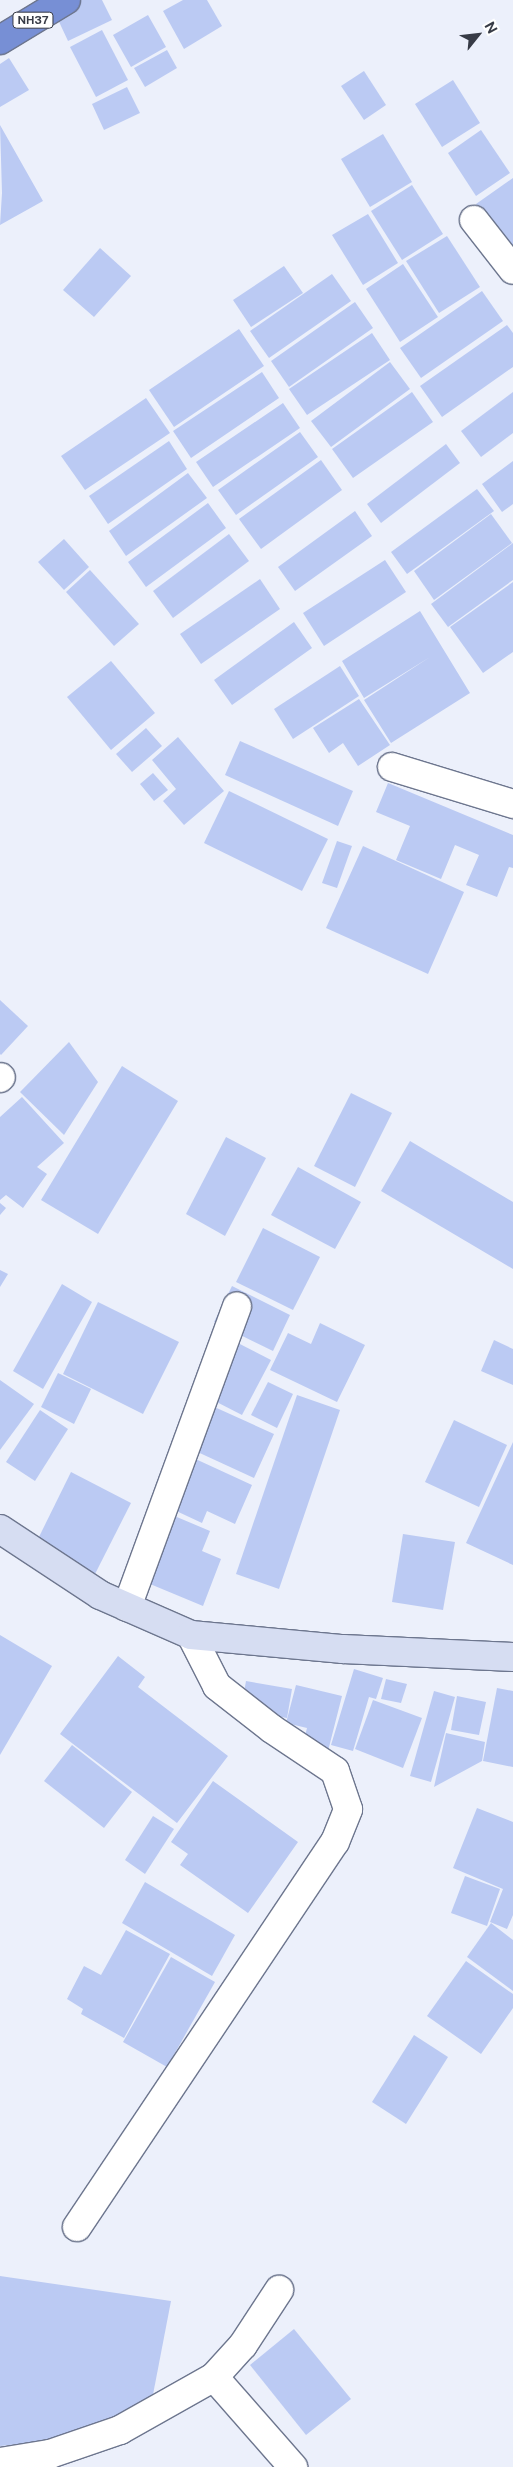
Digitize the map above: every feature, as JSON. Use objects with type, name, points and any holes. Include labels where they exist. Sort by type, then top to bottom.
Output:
[{"type":"highway","name":"NH37","points":[[0,40],[66,0]]},
{"type":"street","points":[[474,220],[513,270]]},
{"type":"street","points":[[392,767],[513,804]]},
{"type":"street","points":[[127,1607],[237,1306]]},
{"type":"street","points":[[0,1529],[100,1596],[191,1635],[343,1649],[513,1657]]},
{"type":"street","points":[[77,2227],[335,1842],[348,1809],[335,1771],[272,1729],[217,1686],[191,1635]]},
{"type":"street","points":[[0,2462],[50,2454],[120,2430],[214,2377],[243,2345],[280,2290]]},
{"type":"street","points":[[214,2377],[293,2467]]},
{"type":"building","points":[[77,0],[102,0],[112,20],[68,41],[54,11]]},
{"type":"building","points":[[183,0],[207,0],[222,26],[184,49],[163,11]]},
{"type":"building","points":[[148,15],[166,47],[131,67],[113,35]]},
{"type":"building","points":[[102,30],[128,80],[96,97],[70,47]]},
{"type":"building","points":[[167,50],[177,68],[145,87],[134,68]]},
{"type":"building","points":[[9,58],[29,90],[0,107],[0,64]]},
{"type":"building","points":[[364,71],[386,105],[364,120],[341,86]]},
{"type":"building","points":[[453,80],[480,123],[442,147],[415,104]]},
{"type":"building","points":[[127,87],[140,113],[104,130],[92,104]]},
{"type":"building","points":[[0,125],[43,201],[0,225],[2,193]]},
{"type":"building","points":[[481,130],[510,173],[476,196],[448,153]]},
{"type":"building","points":[[383,134],[412,182],[370,207],[341,159]]},
{"type":"building","points":[[513,178],[513,258],[476,204]]},
{"type":"building","points":[[412,185],[443,234],[402,260],[371,211]]},
{"type":"building","points":[[368,214],[398,263],[363,285],[332,235]]},
{"type":"building","points":[[447,236],[480,287],[439,313],[406,261]]},
{"type":"building","points":[[100,248],[131,276],[94,317],[63,290]]},
{"type":"building","points":[[403,264],[438,317],[400,342],[366,289]]},
{"type":"building","points":[[284,266],[303,293],[251,327],[233,300]]},
{"type":"building","points":[[332,274],[351,301],[269,358],[250,331]]},
{"type":"building","points":[[482,291],[503,321],[421,378],[400,348]]},
{"type":"building","points":[[355,302],[373,328],[289,387],[271,361]]},
{"type":"building","points":[[507,325],[513,333],[513,367],[442,417],[420,386]]},
{"type":"building","points":[[239,329],[264,366],[174,427],[149,390]]},
{"type":"building","points":[[372,333],[390,360],[307,415],[289,389]]},
{"type":"building","points":[[390,362],[410,389],[331,447],[311,421]]},
{"type":"building","points":[[262,372],[279,398],[191,458],[173,431]]},
{"type":"building","points":[[412,392],[433,422],[353,478],[332,449]]},
{"type":"building","points":[[513,392],[513,433],[481,457],[461,431]]},
{"type":"building","points":[[146,398],[170,433],[85,490],[61,456]]},
{"type":"building","points":[[283,403],[300,428],[213,487],[196,462]]},
{"type":"building","points":[[300,432],[318,457],[236,515],[218,490]]},
{"type":"building","points":[[169,441],[187,469],[108,524],[89,496]]},
{"type":"building","points":[[446,444],[460,463],[381,523],[367,504]]},
{"type":"building","points":[[321,460],[342,490],[261,549],[239,519]]},
{"type":"building","points":[[513,461],[513,504],[502,512],[482,484]]},
{"type":"building","points":[[188,473],[207,498],[126,556],[109,531]]},
{"type":"building","points":[[477,489],[494,511],[407,574],[391,552]]},
{"type":"building","points":[[208,503],[226,528],[146,587],[128,562]]},
{"type":"building","points":[[355,511],[372,536],[295,591],[278,567]]},
{"type":"building","points":[[491,514],[512,543],[434,600],[414,571]]},
{"type":"building","points":[[229,534],[249,561],[173,618],[153,591]]},
{"type":"building","points":[[64,539],[89,567],[64,590],[38,562]]},
{"type":"building","points":[[513,543],[513,580],[448,627],[431,604]]},
{"type":"building","points":[[385,560],[406,592],[324,646],[303,613]]},
{"type":"building","points":[[90,570],[139,624],[114,646],[66,592]]},
{"type":"building","points":[[260,579],[280,609],[201,664],[180,634]]},
{"type":"building","points":[[513,582],[513,652],[483,673],[450,627]]},
{"type":"building","points":[[420,611],[470,693],[391,743],[364,700],[430,657],[364,698],[342,661]]},
{"type":"building","points":[[294,622],[312,648],[232,705],[214,680]]},
{"type":"building","points":[[111,661],[155,713],[111,750],[67,697]]},
{"type":"building","points":[[340,666],[359,696],[293,739],[274,709]]},
{"type":"building","points":[[359,699],[390,745],[358,766],[343,743],[329,753],[313,728]]},
{"type":"building","points":[[146,728],[162,746],[132,772],[116,754]]},
{"type":"building","points":[[178,737],[224,791],[184,825],[163,801],[176,789],[152,760]]},
{"type":"building","points":[[240,741],[353,791],[338,826],[225,775]]},
{"type":"building","points":[[153,773],[168,790],[154,801],[140,784]]},
{"type":"building","points":[[388,783],[513,835],[513,868],[509,867],[497,897],[466,885],[479,855],[455,845],[441,879],[396,860],[410,826],[376,812]]},
{"type":"building","points":[[229,791],[328,839],[302,891],[204,843]]},
{"type":"building","points":[[337,841],[352,846],[337,888],[322,883]]},
{"type":"building","points":[[363,846],[464,892],[428,974],[326,928]]},
{"type":"building","points":[[0,1000],[28,1026],[1,1055],[0,1054]]},
{"type":"building","points":[[69,1042],[98,1082],[64,1135],[20,1092]]},
{"type":"building","points":[[122,1066],[178,1101],[98,1234],[41,1200]]},
{"type":"building","points":[[351,1093],[392,1113],[355,1187],[314,1166]]},
{"type":"building","points":[[22,1097],[64,1143],[37,1167],[47,1174],[23,1208],[6,1195],[0,1200],[0,1117]]},
{"type":"building","points":[[226,1137],[266,1158],[225,1236],[186,1214]]},
{"type":"building","points":[[410,1141],[513,1202],[513,1269],[381,1191]]},
{"type":"building","points":[[298,1167],[361,1202],[335,1249],[271,1215]]},
{"type":"building","points":[[0,1203],[6,1208],[0,1215]]},
{"type":"building","points":[[263,1228],[320,1257],[293,1310],[236,1282]]},
{"type":"building","points":[[0,1270],[8,1274],[0,1287]]},
{"type":"building","points":[[62,1284],[92,1302],[43,1389],[13,1371]]},
{"type":"building","points":[[232,1286],[290,1315],[273,1351],[214,1322]]},
{"type":"building","points":[[98,1302],[179,1342],[143,1414],[63,1374]]},
{"type":"building","points":[[320,1323],[365,1345],[337,1402],[270,1370],[288,1333],[311,1344]]},
{"type":"building","points":[[232,1340],[271,1360],[242,1415],[203,1395]]},
{"type":"building","points":[[494,1340],[513,1349],[513,1385],[481,1371]]},
{"type":"building","points":[[58,1373],[91,1389],[74,1424],[41,1407]]},
{"type":"building","points":[[0,1380],[34,1404],[0,1450]]},
{"type":"building","points":[[268,1382],[293,1394],[277,1428],[251,1415]]},
{"type":"building","points":[[297,1395],[340,1410],[279,1589],[236,1574]]},
{"type":"building","points":[[210,1405],[274,1434],[254,1478],[191,1449]]},
{"type":"building","points":[[40,1410],[68,1429],[35,1481],[6,1462]]},
{"type":"building","points":[[454,1420],[507,1445],[479,1507],[425,1482]]},
{"type":"building","points":[[513,1442],[513,1565],[466,1543]]},
{"type":"building","points":[[189,1456],[252,1485],[235,1524],[207,1511],[202,1523],[172,1509]]},
{"type":"building","points":[[71,1472],[131,1503],[94,1576],[35,1545]]},
{"type":"building","points":[[165,1512],[210,1531],[202,1551],[221,1559],[203,1606],[138,1579]]},
{"type":"building","points":[[403,1534],[455,1542],[443,1610],[392,1602]]},
{"type":"building","points":[[0,1635],[52,1666],[0,1755]]},
{"type":"building","points":[[118,1656],[145,1677],[138,1687],[228,1756],[177,1823],[60,1734]]},
{"type":"building","points":[[354,1669],[383,1678],[376,1699],[369,1697],[353,1751],[331,1745]]},
{"type":"building","points":[[386,1679],[407,1684],[401,1703],[381,1699]]},
{"type":"building","points":[[246,1681],[292,1689],[287,1718],[241,1710]]},
{"type":"building","points":[[296,1685],[342,1696],[328,1751],[303,1744],[307,1728],[286,1723]]},
{"type":"building","points":[[497,1688],[513,1691],[513,1767],[483,1761]]},
{"type":"building","points":[[434,1691],[455,1697],[431,1782],[410,1776]]},
{"type":"building","points":[[457,1696],[486,1702],[479,1735],[451,1730]]},
{"type":"building","points":[[373,1700],[422,1718],[403,1768],[355,1749]]},
{"type":"building","points":[[446,1733],[485,1742],[482,1761],[434,1787]]},
{"type":"building","points":[[72,1745],[132,1792],[104,1828],[44,1781]]},
{"type":"building","points":[[213,1781],[298,1842],[248,1913],[180,1865],[188,1854],[171,1842]]},
{"type":"building","points":[[477,1808],[513,1822],[513,1915],[507,1929],[490,1922],[503,1889],[453,1868]]},
{"type":"building","points":[[153,1816],[174,1829],[145,1874],[125,1860]]},
{"type":"building","points":[[465,1876],[500,1889],[487,1926],[451,1913]]},
{"type":"building","points":[[145,1882],[235,1935],[212,1976],[122,1923]]},
{"type":"building","points":[[491,1923],[513,1940],[513,1991],[467,1957]]},
{"type":"building","points":[[126,1930],[170,1954],[124,2038],[81,2014],[83,2009],[67,1999],[84,1966],[101,1975]]},
{"type":"building","points":[[171,1957],[215,1982],[167,2067],[123,2042]]},
{"type":"building","points":[[466,1961],[513,1994],[513,2008],[481,2054],[427,2016]]},
{"type":"building","points":[[414,2035],[448,2057],[406,2124],[372,2102]]},
{"type":"building","points":[[0,2276],[171,2301],[151,2405],[85,2437],[0,2446]]},
{"type":"building","points":[[294,2329],[351,2399],[306,2435],[250,2365]]}]
